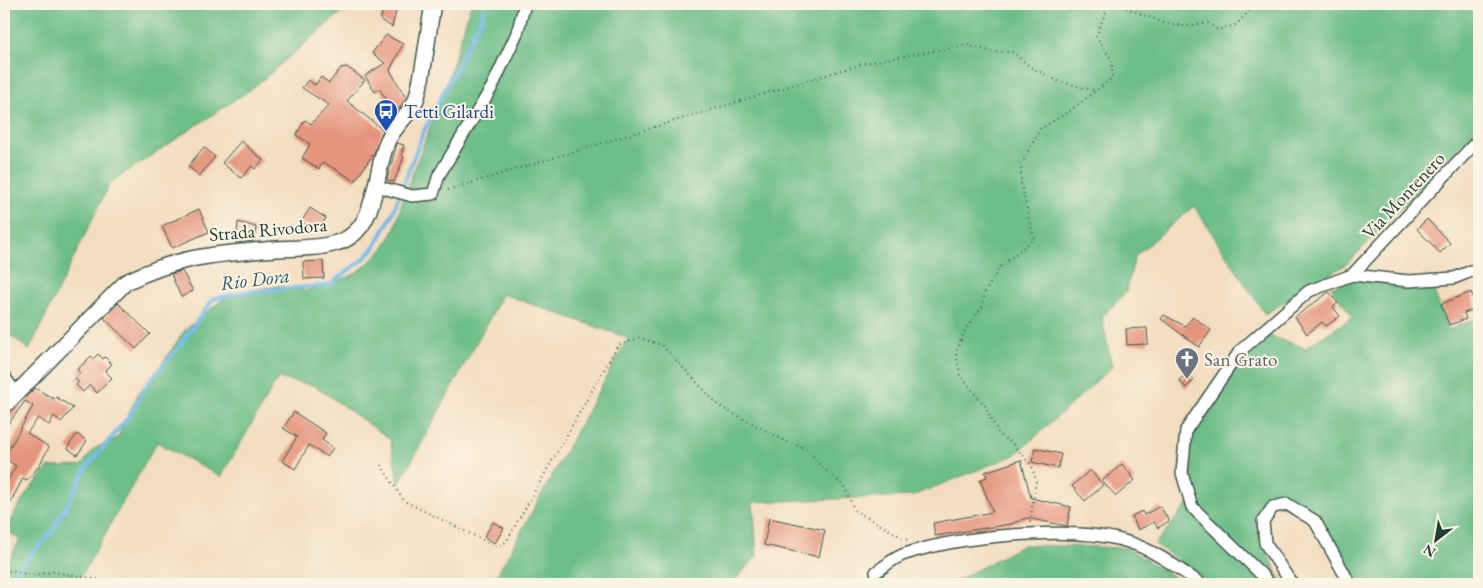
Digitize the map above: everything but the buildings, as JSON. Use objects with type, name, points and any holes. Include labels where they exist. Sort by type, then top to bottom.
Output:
[{"type":"street","name":"Strada Rivodora","points":[[4,406],[126,282],[151,270],[203,255],[338,243],[361,227],[382,188],[379,163],[388,140],[399,122],[416,101],[433,4]]},
{"type":"street","points":[[382,188],[412,196],[435,189],[438,175],[492,87],[517,33],[525,4]]},
{"type":"street","name":"Via Montenero","points":[[1352,275],[1479,139]]},
{"type":"street","points":[[1269,584],[1192,507],[1182,473],[1186,430],[1240,351],[1308,290],[1352,275],[1409,281],[1454,278],[1479,268]]},
{"type":"street","points":[[4,376],[16,392]]},
{"type":"street","points":[[1292,584],[1265,543],[1263,520],[1272,507],[1287,504],[1316,521],[1350,584]]},
{"type":"street","points":[[876,572],[904,554],[956,544],[1024,535],[1086,534],[1121,540],[1143,548],[1201,584]]},
{"type":"path","points":[[1024,535],[1033,507],[1036,481],[1032,466],[1012,443],[999,435],[986,407],[960,375],[956,352],[965,330],[982,307],[985,292],[1000,268],[1034,239],[1021,183],[1021,166],[1040,129],[1097,91],[1112,78],[1112,60],[1096,36],[1108,7],[1124,7],[1164,22],[1185,26],[1208,23],[1218,30],[1236,25],[1250,10],[1263,4]]},
{"type":"path","points":[[435,189],[865,63],[967,45],[993,52],[1012,52],[1032,68],[1058,81],[1097,91]]},
{"type":"path","points":[[380,465],[404,501],[497,547],[506,542],[618,345],[639,338],[662,345],[719,406],[787,442],[809,450],[819,464],[846,488],[854,510],[925,550]]},
{"type":"path","points":[[4,573],[12,570],[29,574],[53,572],[74,574],[97,579],[98,584]]},
{"type":"green space","points":[[4,4],[351,4],[254,87],[110,183],[29,350],[4,330]]},
{"type":"green space","points":[[471,4],[1479,4],[1479,127],[1348,263],[1265,314],[1194,206],[1135,256],[1126,292],[1102,317],[1112,367],[1015,455],[912,496],[753,502],[757,556],[731,584],[492,584],[628,338],[503,294],[399,484],[390,439],[315,386],[278,378],[221,477],[157,442],[80,578],[4,576],[4,570],[20,540],[5,529],[26,494],[49,467],[81,466],[94,449],[118,437],[139,392],[152,378],[185,330],[223,299],[240,292],[278,286],[306,291],[351,276],[363,268],[382,250],[394,231],[403,199],[449,77]]},
{"type":"green space","points":[[1352,279],[1432,286],[1449,330],[1479,317],[1479,584],[1358,584],[1319,517],[1271,503],[1262,542],[1283,584],[1211,584],[1155,544],[1196,494],[1188,472],[1190,433],[1243,353],[1267,335],[1305,348],[1353,317],[1331,287]]},
{"type":"green space","points":[[1023,545],[1127,548],[1185,584],[937,584],[958,580]]},
{"type":"waterway","name":"Rio Dora","points":[[4,584],[52,532],[87,467],[130,415],[148,383],[178,348],[213,299],[247,292],[329,285],[364,259],[374,248],[392,215],[423,133],[482,17],[484,4]]},
{"type":"place","name":"Tetti Gilardi","points":[[386,132]]},
{"type":"place","name":"San Grato","points":[[1187,380]]}]
